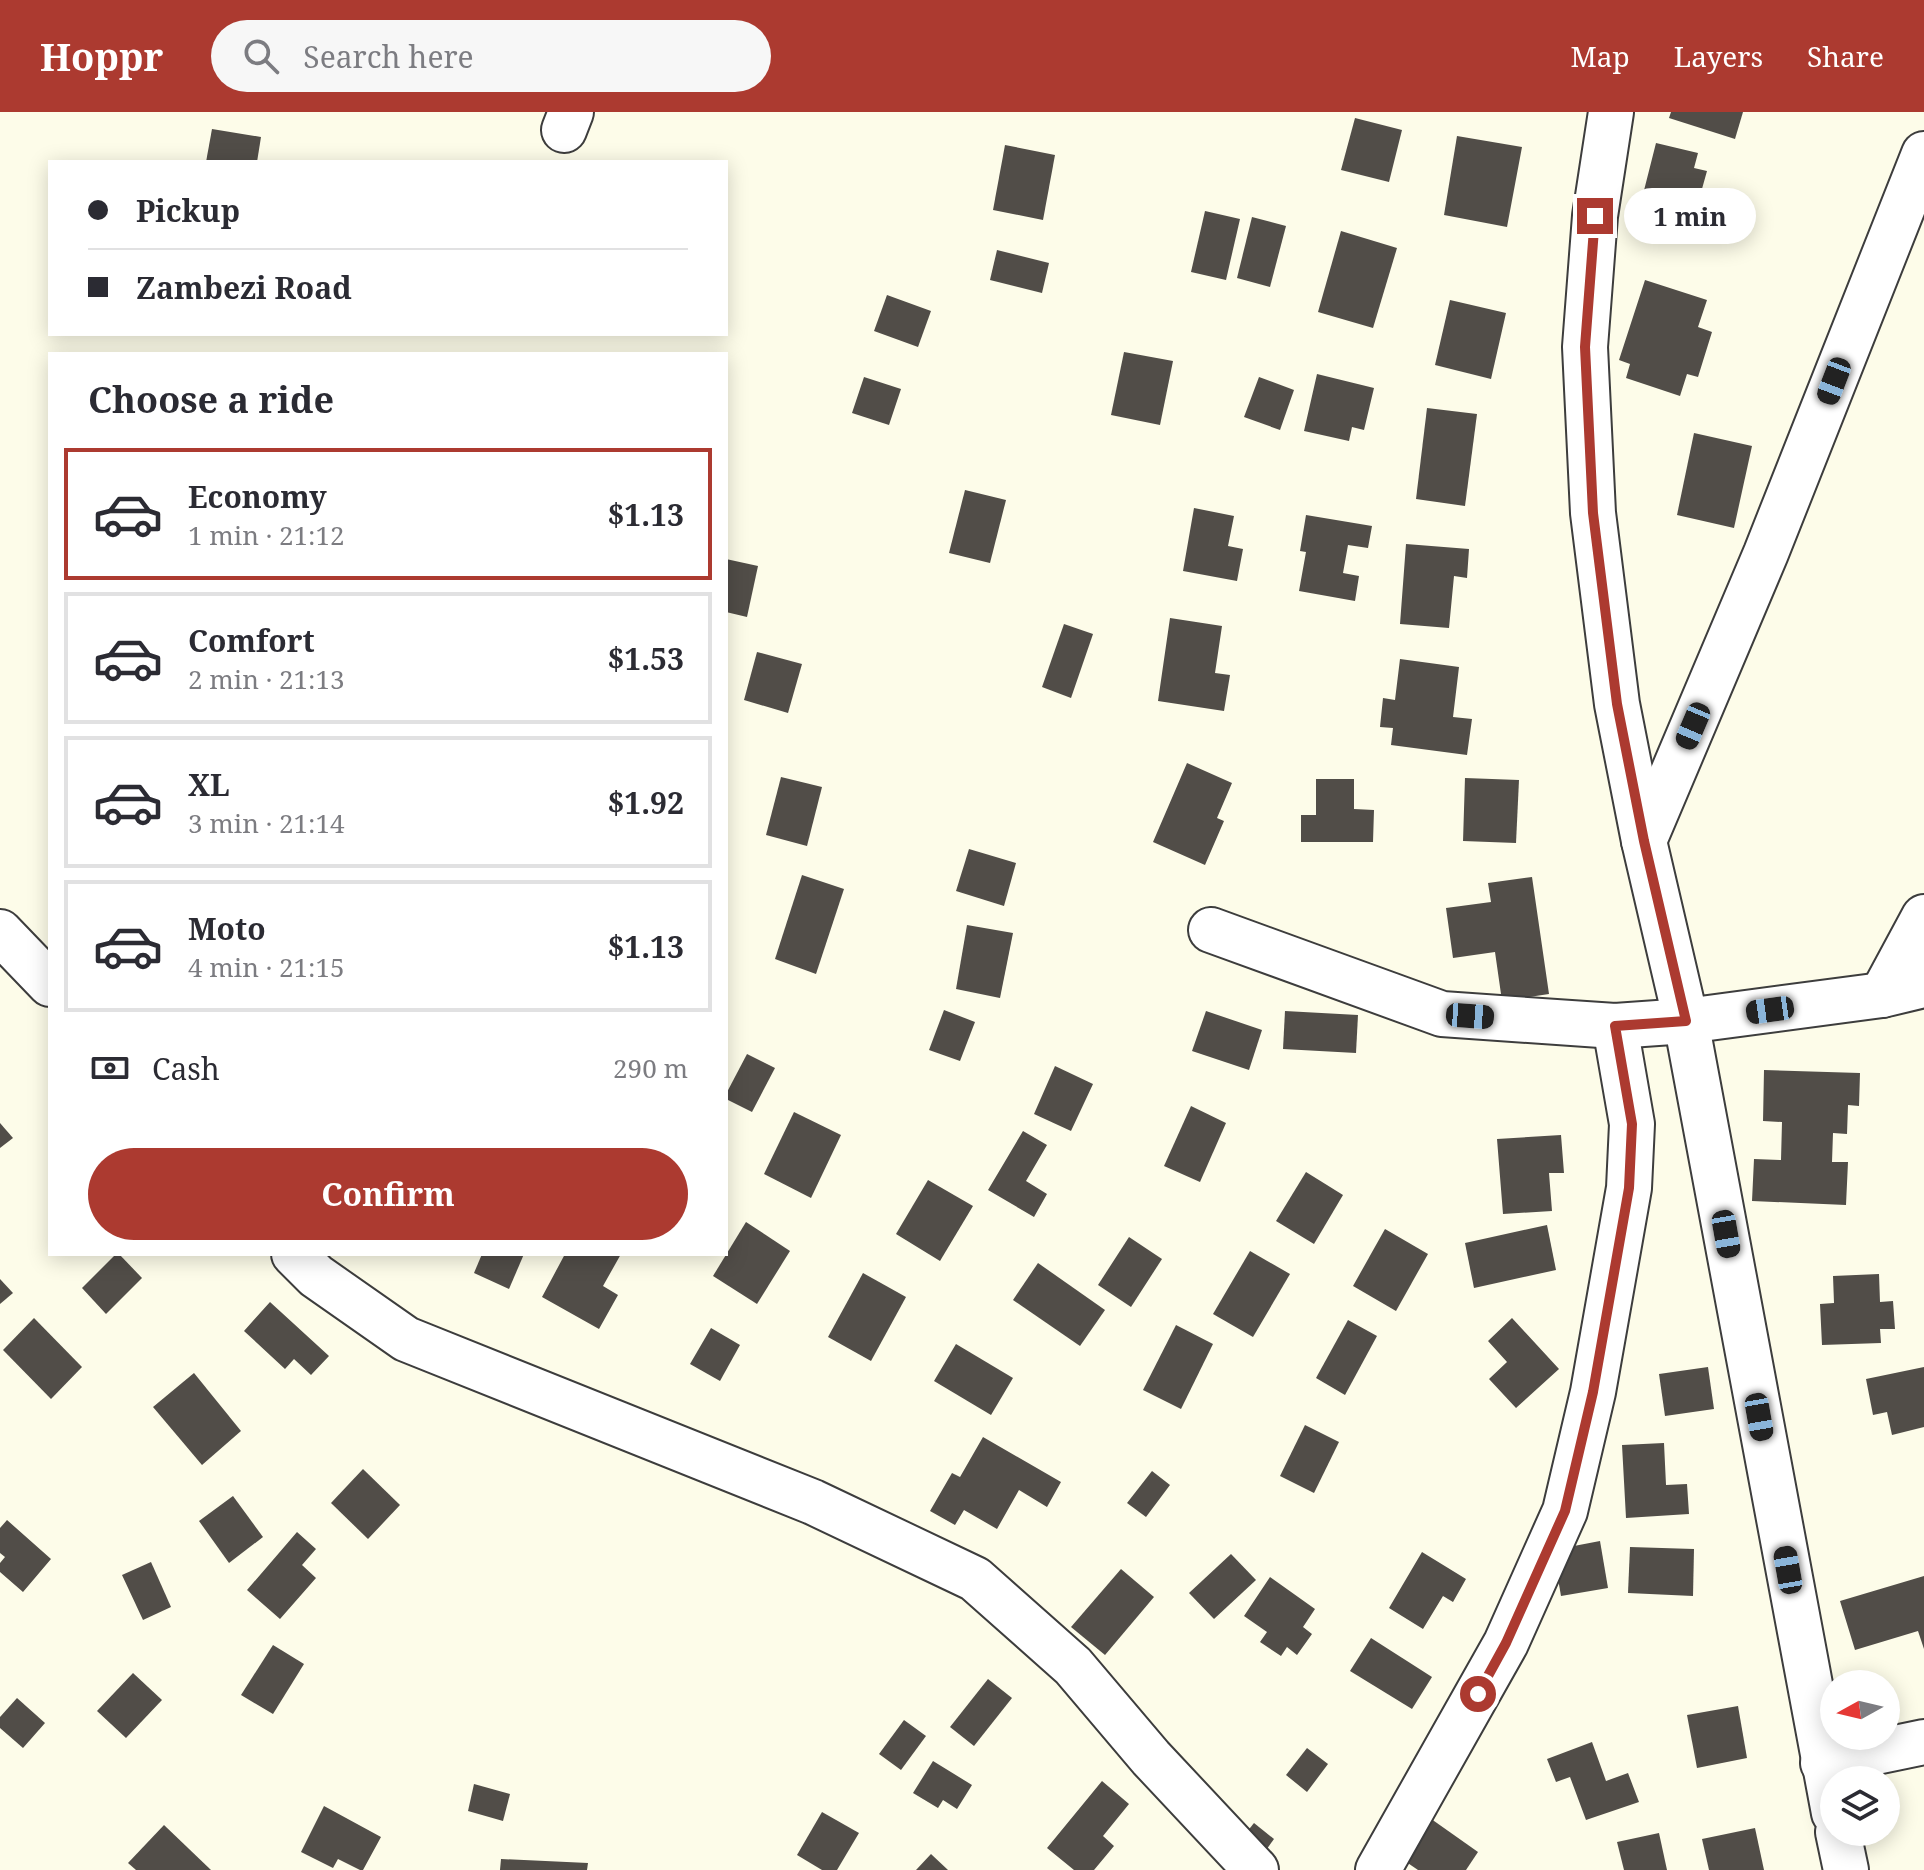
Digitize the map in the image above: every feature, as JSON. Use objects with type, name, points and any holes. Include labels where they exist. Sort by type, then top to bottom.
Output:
[{"type":"street","points":[[1609,112],[1595,216],[1585,347],[1593,513],[1617,704],[1644,841],[1686,1021],[1824,1766]]},
{"type":"street","points":[[1644,841],[1766,553],[1924,154]]},
{"type":"street","points":[[1882,995],[1924,917]]},
{"type":"street","points":[[1211,930],[1442,1014],[1615,1026],[1686,1021],[1882,995],[1924,985]]},
{"type":"street","points":[[0,932],[48,982]]},
{"type":"street","points":[[1378,1870],[1506,1643],[1565,1511],[1593,1392],[1629,1188],[1632,1124],[1615,1026]]},
{"type":"street","points":[[296,1256],[316,1276],[406,1339],[813,1502],[975,1579],[1073,1666],[1151,1758],[1256,1870]]},
{"type":"street","points":[[1823,1763],[1924,1742]]},
{"type":"street","points":[[1841,1846],[1846,1870]]},
{"type":"building","points":[[1671,112],[1743,112],[1735,139],[1669,118]]},
{"type":"building","points":[[1355,118],[1402,130],[1389,182],[1341,170]]},
{"type":"building","points":[[212,129],[261,137],[257,160],[206,160]]},
{"type":"building","points":[[1457,136],[1522,147],[1507,227],[1444,215]]},
{"type":"building","points":[[1656,143],[1698,153],[1694,168],[1707,171],[1693,221],[1678,217],[1673,236],[1635,226]]},
{"type":"building","points":[[1005,145],[1055,155],[1043,220],[993,210]]},
{"type":"building","points":[[1205,211],[1240,219],[1226,280],[1191,272]]},
{"type":"building","points":[[1252,217],[1286,226],[1270,287],[1237,278]]},
{"type":"building","points":[[1341,231],[1397,248],[1373,328],[1318,312]]},
{"type":"building","points":[[997,250],[1049,263],[1042,293],[990,280]]},
{"type":"building","points":[[1645,280],[1707,300],[1698,327],[1712,332],[1698,377],[1687,374],[1680,396],[1626,378],[1630,364],[1619,360]]},
{"type":"building","points":[[887,295],[931,311],[918,347],[874,331]]},
{"type":"building","points":[[1450,300],[1506,313],[1491,379],[1435,365]]},
{"type":"building","points":[[1124,352],[1173,361],[1160,425],[1111,415]]},
{"type":"building","points":[[1317,374],[1374,388],[1364,430],[1352,427],[1349,441],[1304,431]]},
{"type":"building","points":[[864,377],[901,389],[889,425],[852,413]]},
{"type":"building","points":[[1259,377],[1294,390],[1280,430],[1244,417]]},
{"type":"building","points":[[1427,408],[1477,414],[1465,506],[1416,499]]},
{"type":"building","points":[[1694,433],[1752,446],[1734,528],[1677,515]]},
{"type":"building","points":[[965,490],[1006,500],[990,563],[949,553]]},
{"type":"building","points":[[1194,508],[1234,516],[1228,546],[1243,549],[1237,581],[1183,571]]},
{"type":"building","points":[[1306,515],[1372,526],[1368,548],[1348,545],[1343,573],[1359,576],[1355,601],[1299,591],[1306,552],[1300,551]]},
{"type":"building","points":[[1406,544],[1469,549],[1467,578],[1454,576],[1449,628],[1400,624]]},
{"type":"building","points":[[728,559],[758,566],[747,617],[728,612]]},
{"type":"building","points":[[1170,618],[1222,626],[1215,673],[1230,675],[1224,711],[1158,701]]},
{"type":"building","points":[[1064,624],[1093,634],[1071,698],[1042,687]]},
{"type":"building","points":[[757,652],[802,664],[788,713],[744,700]]},
{"type":"building","points":[[1400,659],[1459,667],[1453,717],[1472,719],[1467,755],[1391,745],[1393,728],[1380,727],[1383,698],[1395,700]]},
{"type":"building","points":[[1187,763],[1232,783],[1217,818],[1224,821],[1205,865],[1153,842]]},
{"type":"building","points":[[781,777],[822,787],[807,846],[766,835]]},
{"type":"building","points":[[1465,778],[1519,780],[1516,843],[1463,841]]},
{"type":"building","points":[[1316,779],[1354,779],[1354,809],[1374,810],[1373,842],[1301,842],[1301,815],[1316,815]]},
{"type":"building","points":[[969,849],[1016,863],[1004,906],[956,891]]},
{"type":"building","points":[[802,875],[844,889],[816,974],[775,959]]},
{"type":"building","points":[[1532,877],[1549,994],[1502,1001],[1495,952],[1453,958],[1446,908],[1491,902],[1488,883]]},
{"type":"building","points":[[967,925],[1013,933],[1000,998],[956,989]]},
{"type":"building","points":[[944,1010],[975,1022],[960,1061],[929,1050]]},
{"type":"building","points":[[1206,1011],[1262,1030],[1249,1070],[1192,1051]]},
{"type":"building","points":[[1285,1011],[1358,1015],[1356,1053],[1283,1049]]},
{"type":"building","points":[[747,1054],[775,1068],[752,1112],[728,1100],[728,1090]]},
{"type":"building","points":[[1055,1066],[1093,1084],[1071,1131],[1034,1114]]},
{"type":"building","points":[[1764,1070],[1860,1073],[1859,1106],[1848,1105],[1847,1134],[1833,1133],[1832,1162],[1848,1162],[1846,1205],[1752,1201],[1754,1159],[1781,1160],[1782,1122],[1763,1121]]},
{"type":"building","points":[[1191,1106],[1226,1123],[1200,1182],[1164,1166]]},
{"type":"building","points":[[794,1112],[841,1135],[811,1198],[764,1174]]},
{"type":"building","points":[[0,1123],[13,1138],[0,1148]]},
{"type":"building","points":[[1023,1131],[1047,1145],[1026,1181],[1047,1194],[1034,1217],[988,1190]]},
{"type":"building","points":[[1561,1135],[1564,1173],[1549,1173],[1552,1211],[1503,1214],[1497,1139]]},
{"type":"building","points":[[1306,1172],[1343,1195],[1314,1244],[1276,1221]]},
{"type":"building","points":[[928,1180],[973,1206],[940,1261],[896,1234]]},
{"type":"building","points":[[746,1222],[790,1251],[757,1304],[713,1276]]},
{"type":"building","points":[[1547,1225],[1556,1270],[1474,1288],[1465,1243]]},
{"type":"building","points":[[1385,1229],[1428,1254],[1396,1311],[1353,1286]]},
{"type":"building","points":[[1129,1237],[1162,1259],[1131,1307],[1098,1285]]},
{"type":"building","points":[[1250,1251],[1290,1274],[1253,1337],[1213,1314]]},
{"type":"building","points":[[114,1256],[121,1256],[142,1278],[106,1314],[82,1288]]},
{"type":"building","points":[[481,1256],[523,1256],[509,1289],[474,1273]]},
{"type":"building","points":[[564,1256],[620,1256],[603,1286],[618,1295],[599,1329],[542,1297]]},
{"type":"building","points":[[1038,1263],[1105,1310],[1080,1346],[1013,1300]]},
{"type":"building","points":[[863,1273],[906,1297],[871,1361],[828,1337]]},
{"type":"building","points":[[1879,1274],[1880,1302],[1893,1301],[1895,1329],[1880,1329],[1881,1343],[1822,1345],[1820,1304],[1834,1303],[1833,1276]]},
{"type":"building","points":[[0,1279],[13,1293],[0,1304]]},
{"type":"building","points":[[270,1302],[329,1356],[311,1375],[294,1359],[285,1369],[244,1331]]},
{"type":"building","points":[[34,1318],[82,1367],[51,1399],[3,1350]]},
{"type":"building","points":[[1512,1318],[1559,1369],[1516,1408],[1489,1379],[1507,1362],[1488,1341]]},
{"type":"building","points":[[1348,1320],[1377,1336],[1345,1395],[1316,1378]]},
{"type":"building","points":[[1176,1325],[1213,1344],[1181,1409],[1143,1390]]},
{"type":"building","points":[[711,1328],[740,1345],[720,1381],[690,1364]]},
{"type":"building","points":[[956,1344],[1013,1378],[991,1415],[934,1381]]},
{"type":"building","points":[[1708,1367],[1714,1409],[1665,1416],[1659,1374]]},
{"type":"building","points":[[1924,1367],[1924,1427],[1892,1435],[1887,1412],[1873,1415],[1866,1379]]},
{"type":"building","points":[[194,1373],[241,1431],[202,1465],[153,1407]]},
{"type":"building","points":[[1305,1425],[1339,1442],[1314,1493],[1280,1476]]},
{"type":"building","points":[[983,1437],[1061,1482],[1047,1507],[1019,1490],[997,1529],[964,1510],[955,1525],[930,1511],[952,1473],[960,1477]]},
{"type":"building","points":[[1664,1443],[1666,1485],[1687,1484],[1689,1514],[1626,1518],[1622,1445]]},
{"type":"building","points":[[363,1469],[400,1505],[368,1539],[331,1503]]},
{"type":"building","points":[[1152,1471],[1170,1485],[1146,1517],[1127,1503]]},
{"type":"building","points":[[233,1496],[263,1537],[229,1563],[199,1521]]},
{"type":"building","points":[[7,1520],[51,1559],[23,1592],[0,1572],[0,1563],[5,1557],[0,1553],[0,1528]]},
{"type":"building","points":[[297,1532],[316,1549],[302,1565],[316,1578],[280,1619],[247,1590]]},
{"type":"building","points":[[1600,1541],[1608,1588],[1561,1596],[1553,1550]]},
{"type":"building","points":[[1630,1547],[1694,1549],[1693,1596],[1628,1593]]},
{"type":"building","points":[[1422,1552],[1466,1579],[1453,1602],[1443,1596],[1423,1629],[1389,1608]]},
{"type":"building","points":[[1231,1554],[1256,1580],[1214,1619],[1189,1593]]},
{"type":"building","points":[[151,1562],[171,1607],[143,1620],[122,1575]]},
{"type":"building","points":[[1121,1569],[1154,1597],[1105,1655],[1071,1627]]},
{"type":"building","points":[[1924,1576],[1924,1649],[1918,1631],[1855,1650],[1840,1601]]},
{"type":"building","points":[[1270,1577],[1315,1609],[1303,1627],[1312,1634],[1297,1655],[1287,1647],[1281,1656],[1260,1642],[1267,1632],[1244,1616]]},
{"type":"building","points":[[1371,1638],[1432,1677],[1412,1709],[1350,1671]]},
{"type":"building","points":[[273,1645],[304,1664],[273,1714],[241,1695]]},
{"type":"building","points":[[133,1673],[162,1700],[126,1738],[97,1711]]},
{"type":"building","points":[[988,1679],[1012,1698],[974,1746],[950,1727]]},
{"type":"building","points":[[17,1698],[45,1723],[23,1748],[0,1728],[0,1717]]},
{"type":"building","points":[[1738,1706],[1747,1758],[1697,1768],[1687,1715]]},
{"type":"building","points":[[904,1720],[926,1736],[901,1770],[879,1754]]},
{"type":"building","points":[[1592,1742],[1606,1781],[1628,1773],[1639,1802],[1586,1820],[1570,1777],[1556,1782],[1547,1759]]},
{"type":"building","points":[[1307,1748],[1328,1764],[1307,1792],[1286,1775]]},
{"type":"building","points":[[933,1761],[972,1785],[957,1809],[943,1800],[938,1808],[913,1793]]},
{"type":"building","points":[[1102,1781],[1129,1804],[1103,1836],[1114,1846],[1094,1870],[1074,1870],[1047,1848]]},
{"type":"building","points":[[474,1784],[510,1794],[503,1821],[468,1811]]},
{"type":"building","points":[[324,1806],[381,1837],[363,1870],[338,1859],[333,1868],[301,1852]]},
{"type":"building","points":[[822,1812],[859,1833],[837,1870],[822,1870],[797,1855]]},
{"type":"building","points":[[1427,1816],[1478,1852],[1466,1870],[1418,1870],[1399,1857]]},
{"type":"building","points":[[1254,1823],[1274,1839],[1259,1860],[1238,1843]]},
{"type":"building","points":[[164,1825],[211,1870],[136,1870],[128,1863]]},
{"type":"building","points":[[1755,1828],[1764,1870],[1709,1870],[1702,1839]]},
{"type":"building","points":[[1659,1833],[1667,1870],[1624,1870],[1617,1842]]},
{"type":"building","points":[[931,1854],[948,1870],[916,1870]]},
{"type":"building","points":[[501,1859],[588,1863],[587,1870],[500,1870]]},
{"type":"route","points":[[1478,1694],[1506,1643],[1565,1511],[1593,1392],[1629,1188],[1632,1124],[1615,1026],[1686,1021],[1644,841],[1617,704],[1593,513],[1585,347],[1595,216]]}]
